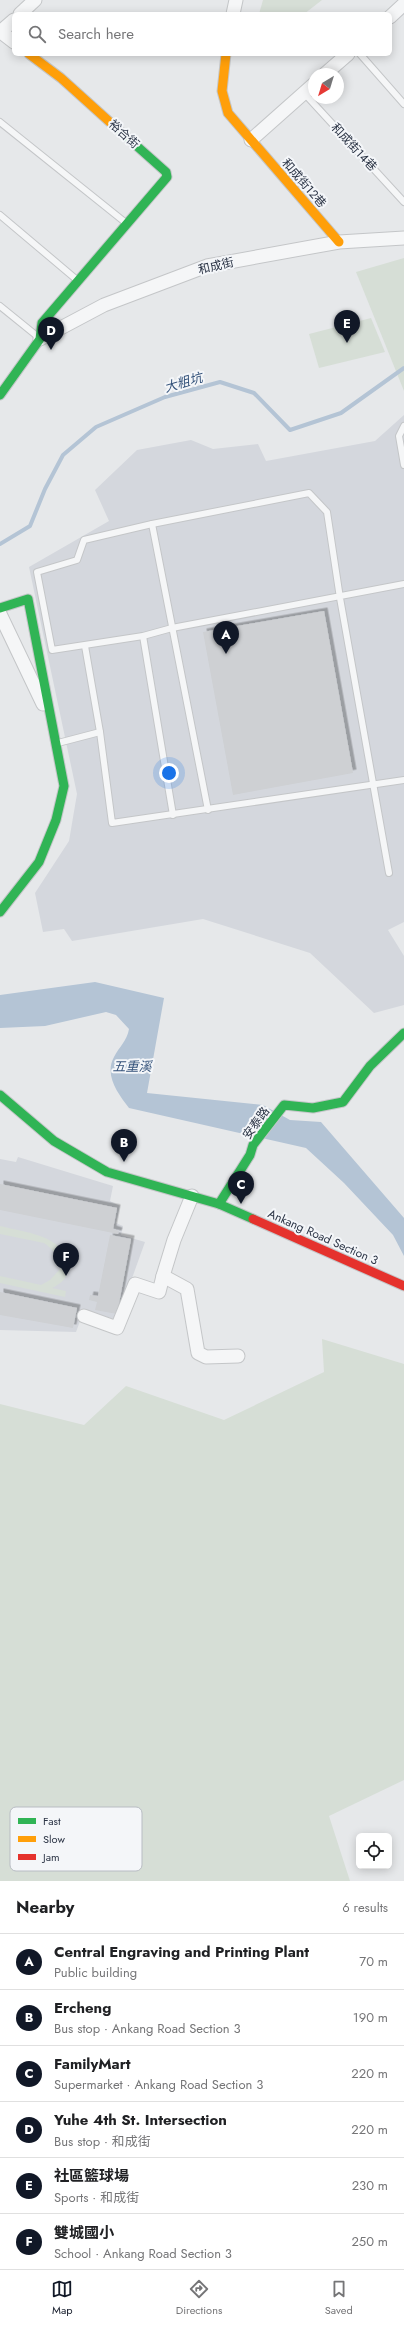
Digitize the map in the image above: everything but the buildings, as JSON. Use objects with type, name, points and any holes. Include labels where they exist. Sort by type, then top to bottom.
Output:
[{"type":"street","points":[[22,12],[35,0]]},
{"type":"street","points":[[233,12],[236,0]]},
{"type":"street","points":[[392,15],[404,4]]},
{"type":"street","points":[[12,22],[0,32],[12,41]]},
{"type":"street","name":"裕合街","points":[[0,395],[40,339],[42,323],[167,176],[166,172],[61,78],[33,56]]},
{"type":"street","points":[[226,56],[220,87],[222,101],[228,113],[251,140],[308,89]]},
{"type":"street","points":[[332,68],[346,56]]},
{"type":"street","name":"和成街12巷","points":[[251,140],[339,242]]},
{"type":"street","name":"和成街","points":[[40,339],[104,305],[207,266],[339,242],[404,238]]},
{"type":"street","points":[[0,608],[28,600],[57,743],[64,786],[56,820],[39,862],[0,912]]},
{"type":"street","points":[[0,614],[52,722]]},
{"type":"street","name":"安泰路","points":[[219,1204],[250,1155],[253,1145],[284,1105],[313,1108],[342,1102],[370,1066],[404,1033]]},
{"type":"street","name":"Ankang Road Section 3","points":[[0,1095],[54,1141],[107,1172],[219,1204],[404,1286]]},
{"type":"street","points":[[84,1316],[117,1328],[135,1284],[159,1292],[174,1240],[192,1196]]},
{"type":"street","points":[[163,1276],[187,1289],[198,1353],[206,1357],[238,1356]]},
{"type":"lane","points":[[362,56],[404,104]]},
{"type":"lane","name":"和成街14巷","points":[[304,93],[404,202]]},
{"type":"lane","points":[[0,122],[127,224]]},
{"type":"lane","points":[[0,215],[77,280]]},
{"type":"lane","points":[[0,306],[40,339]]},
{"type":"lane","points":[[404,426],[399,436],[404,465]]},
{"type":"lane","points":[[388,873],[340,598],[327,512],[309,493],[152,524],[84,540],[77,560],[37,572],[52,650],[143,636],[172,628],[340,598],[404,584]]},
{"type":"lane","points":[[152,524],[208,810]]},
{"type":"lane","points":[[143,636],[173,815]]},
{"type":"lane","points":[[85,646],[100,732],[112,823],[404,780]]},
{"type":"lane","points":[[57,743],[100,732]]},
{"type":"shaded area","points":[[263,0],[322,0],[307,12],[260,12]]},
{"type":"shaded area","points":[[404,258],[404,391],[356,272]]},
{"type":"shaded area","points":[[371,318],[385,352],[319,368],[309,334]]},
{"type":"shaded area","points":[[404,415],[404,922],[388,930],[404,956],[404,1005],[374,1013],[310,953],[203,919],[72,941],[64,929],[43,932],[35,893],[69,841],[77,794],[29,567],[109,521],[95,490],[137,450],[191,440],[213,449],[258,444],[266,461],[375,441]]},
{"type":"shaded area","points":[[18,1157],[113,1186],[110,1201],[120,1206],[116,1223],[123,1226],[121,1235],[145,1242],[117,1320],[84,1310],[76,1332],[0,1330],[0,1159],[16,1162]]},
{"type":"shaded area","points":[[0,1226],[41,1236],[59,1247],[64,1255],[67,1265],[67,1274],[62,1282],[52,1288],[66,1291],[65,1297],[0,1283],[0,1276],[41,1285],[50,1280],[61,1268],[59,1260],[55,1254],[44,1243],[0,1234]]},
{"type":"shaded area","points":[[322,1339],[404,1364],[404,1780],[329,1816],[350,1881],[0,1881],[0,1404],[84,1425],[126,1386],[224,1420],[324,1372]]},
{"type":"water","name":"五重溪","points":[[95,982],[164,998],[147,1093],[263,1105],[290,1120],[321,1122],[404,1218],[404,1256],[393,1235],[344,1183],[306,1148],[129,1108],[121,1097],[111,1077],[111,1064],[116,1053],[127,1037],[129,1029],[116,1015],[106,1012],[45,1026],[0,1028],[0,995]]},
{"type":"waterway","name":"大粗坑","points":[[0,544],[30,526],[45,489],[63,455],[96,427],[165,397],[220,382],[254,393],[290,430],[341,413],[404,368]]},
{"type":"traffic: fast","points":[[0,395],[40,339],[42,323],[167,177],[166,172],[112,124]]},
{"type":"traffic: fast","points":[[0,608],[28,599],[64,786],[56,820],[39,862],[0,912]]},
{"type":"traffic: fast","points":[[219,1204],[250,1155],[253,1145],[284,1105],[313,1108],[343,1102],[370,1066],[404,1033]]},
{"type":"traffic: fast","points":[[0,1095],[54,1141],[107,1172],[219,1204],[253,1219]]},
{"type":"traffic: slow","points":[[32,56],[61,78],[112,124]]},
{"type":"traffic: slow","points":[[226,56],[222,91],[228,113],[339,242]]},
{"type":"traffic: jam","points":[[253,1219],[404,1286]]},
{"type":"place","name":"社區籃球場","points":[[347,343]]},
{"type":"place","name":"Yuhe 4th St. Intersection","points":[[51,350]]},
{"type":"place","name":"Central Engraving and Printing Plant","points":[[226,654]]},
{"type":"place","name":"Ercheng","points":[[124,1162]]},
{"type":"place","name":"FamilyMart","points":[[241,1204]]},
{"type":"place","name":"雙城國小","points":[[66,1276]]}]
